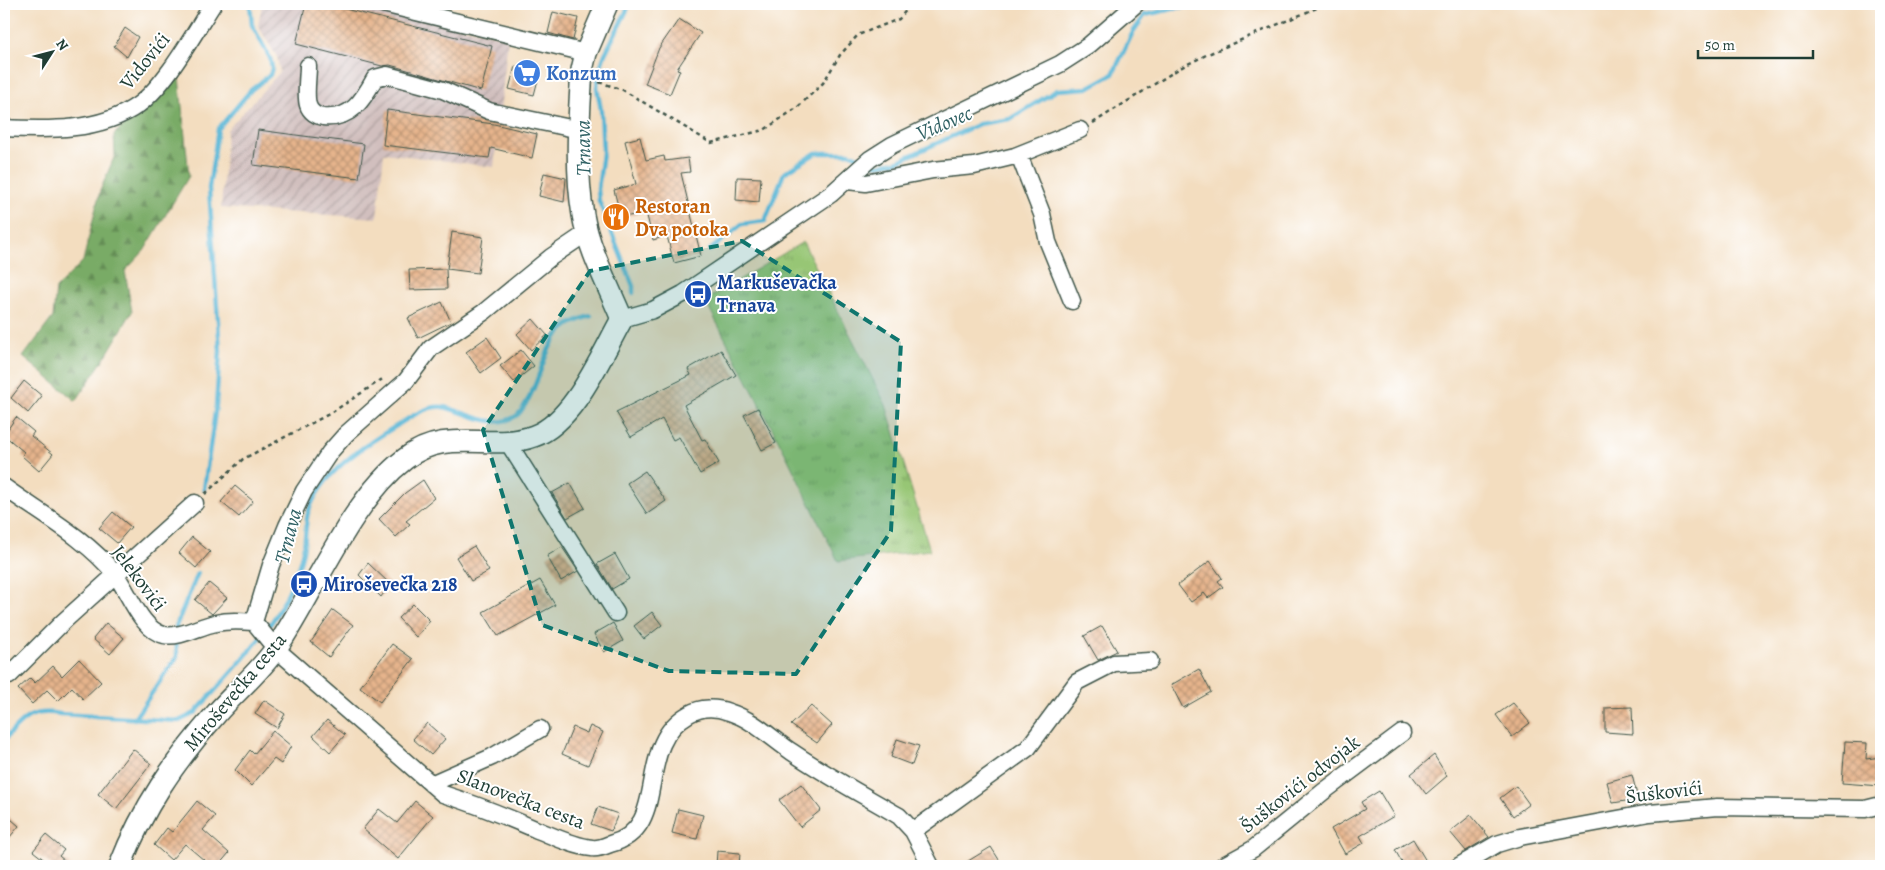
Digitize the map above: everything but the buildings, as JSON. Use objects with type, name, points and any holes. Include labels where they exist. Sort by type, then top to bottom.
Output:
[{"type":"main road","points":[[606,4],[586,53],[582,70],[579,181],[583,217],[622,318]]},
{"type":"main road","name":"Miroševečka cesta","points":[[120,866],[135,829],[162,782],[216,714],[264,634],[356,514],[404,460],[433,444],[453,441],[507,441],[534,436],[549,428],[565,414],[593,371],[622,318]]},
{"type":"street","name":"Vidovići","points":[[4,128],[59,129],[80,126],[105,120],[138,105],[159,84],[213,4]]},
{"type":"street","points":[[383,4],[586,53]]},
{"type":"street","points":[[622,318],[653,310],[684,294],[784,227],[852,176],[870,159],[892,145],[1060,64],[1088,46],[1136,4]]},
{"type":"street","points":[[308,66],[308,105],[312,112],[319,116],[333,118],[348,113],[364,99],[375,78],[387,75],[443,90],[489,111],[580,130]]},
{"type":"street","points":[[852,176],[866,183],[933,170],[974,166],[1019,155],[1080,130]]},
{"type":"street","points":[[1019,155],[1042,214],[1048,242],[1072,301]]},
{"type":"street","points":[[264,634],[272,565],[287,526],[304,491],[330,452],[346,434],[406,382],[431,348],[484,312],[552,257],[588,232]]},
{"type":"street","points":[[507,441],[616,613]]},
{"type":"street","name":"Jelekovići","points":[[4,487],[85,544],[103,560],[128,591],[145,624],[157,632],[174,635],[214,623],[237,620],[264,634]]},
{"type":"street","points":[[9,676],[64,621],[195,503]]},
{"type":"street","name":"Slanovečka cesta","points":[[264,634],[443,794],[472,803],[566,841],[593,848],[620,842],[635,831],[644,816],[650,797],[654,767],[661,741],[674,724],[690,713],[709,708],[729,712],[763,728],[790,751],[899,816],[913,831],[931,866]]},
{"type":"street","points":[[913,831],[1028,748],[1077,682],[1114,663],[1150,661]]},
{"type":"street","points":[[431,784],[492,757],[540,729]]},
{"type":"street","name":"Šuškovići odvojak","points":[[1222,866],[1253,849],[1323,792],[1402,733]]},
{"type":"street","name":"Šuškovići","points":[[1459,866],[1496,844],[1520,837],[1650,813],[1718,807],[1865,809],[1881,804]]},
{"type":"path","points":[[601,83],[622,90],[710,143],[764,130],[798,106],[823,83],[840,55],[858,35],[899,19],[911,4]]},
{"type":"path","points":[[1080,130],[1194,61],[1326,4]]},
{"type":"path","points":[[195,503],[243,459],[331,412],[392,373]]},
{"type":"highlighted area","points":[[742,241],[901,342],[891,531],[796,674],[669,671],[542,625],[483,430],[590,271]]},
{"type":"shaded area","points":[[262,4],[341,4],[429,20],[508,38],[494,167],[384,153],[377,218],[221,208],[227,130],[280,72],[277,57],[258,26]]},
{"type":"green space","points":[[179,77],[189,176],[144,251],[125,271],[132,312],[76,401],[23,357],[53,317],[56,288],[83,261],[100,191],[115,155],[114,134]]},
{"type":"green space","points":[[803,242],[886,405],[930,550],[838,561],[785,453],[705,300]]},
{"type":"waterway","points":[[204,489],[216,405],[220,351],[209,188],[218,129],[251,90],[270,75],[272,68],[270,58],[252,25],[250,4]]},
{"type":"waterway","name":"Trnava","points":[[630,4],[605,54],[598,74],[597,88],[601,110],[603,153],[598,189],[599,201],[633,286],[633,293]]},
{"type":"waterway","name":"Vidovec","points":[[872,163],[878,165],[896,162],[979,124],[1010,119],[1057,90],[1087,88],[1113,74],[1133,32],[1145,15],[1195,4]]},
{"type":"waterway","name":"Vidovec","points":[[710,250],[742,224],[765,221],[784,173],[816,153],[849,153],[865,160]]},
{"type":"waterway","name":"Trnava","points":[[4,740],[22,721],[34,714],[41,713],[179,721],[195,713],[247,654],[275,617],[292,585],[301,559],[308,513],[314,499],[333,473],[371,442],[419,412],[431,408],[443,407],[452,409],[489,421],[507,420],[516,416],[529,398],[556,337],[564,328],[576,321],[591,316]]},
{"type":"waterway","points":[[134,719],[177,657],[176,626],[198,573]]},
{"type":"place","name":"Konzum","points":[[527,73]]},
{"type":"place","name":"Restoran Dva potoka","points":[[616,217]]},
{"type":"place","name":"Markuševačka Trnava","points":[[698,294]]},
{"type":"place","name":"Miroševečka 218","points":[[304,584]]}]
